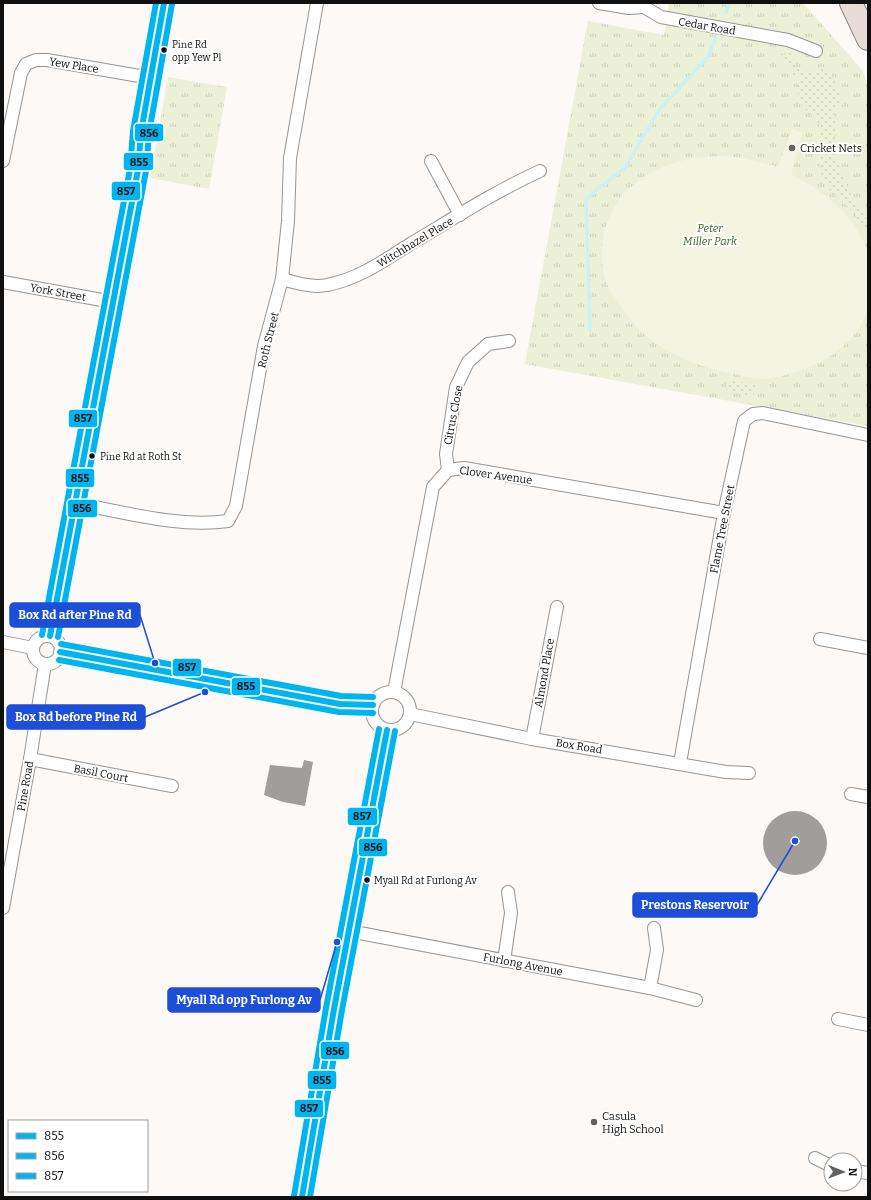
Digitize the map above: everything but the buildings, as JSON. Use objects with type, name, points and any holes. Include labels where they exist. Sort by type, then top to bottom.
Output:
[{"type":"highway","points":[[851,3],[868,39]]},
{"type":"highway","points":[[865,3],[868,11]]},
{"type":"street","points":[[50,636],[138,170],[139,144],[164,3]]},
{"type":"street","name":"Roth Street","points":[[75,503],[166,520],[216,523],[228,521],[236,506],[264,346],[282,279],[288,221],[290,158],[317,3]]},
{"type":"street","name":"Cedar Road","points":[[599,3],[629,8],[645,5],[661,17],[788,40],[816,51]]},
{"type":"street","name":"Yew Place","points":[[3,161],[20,78],[26,64],[36,60],[48,60],[151,78]]},
{"type":"street","points":[[431,161],[460,215]]},
{"type":"street","name":"Witchhazel Place","points":[[282,279],[296,283],[326,286],[362,274],[460,215],[521,180],[540,171]]},
{"type":"street","name":"York Street","points":[[3,282],[113,302]]},
{"type":"street","name":"Citrus Close","points":[[448,470],[446,454],[456,387],[468,362],[488,344],[509,341]]},
{"type":"street","name":"Flame Tree Street","points":[[680,763],[724,513],[741,430],[744,422],[753,414],[764,413],[868,434]]},
{"type":"street","name":"Clover Avenue","points":[[394,692],[433,486],[448,470],[464,468],[724,513]]},
{"type":"street","name":"Almond Place","points":[[532,739],[556,607]]},
{"type":"street","points":[[44,636],[50,636],[58,642],[60,652],[54,661],[45,664],[36,659],[33,648],[38,639],[44,636]]},
{"type":"street","points":[[820,640],[868,648]]},
{"type":"street","points":[[3,642],[33,648]]},
{"type":"street","points":[[60,652],[340,704],[373,705]]},
{"type":"street","name":"Pine Road","points":[[3,908],[6,870],[30,759],[45,664]]},
{"type":"street","points":[[386,692],[394,692],[404,697],[408,702],[410,714],[405,726],[393,731],[381,728],[373,718],[373,705],[380,695],[386,692]]},
{"type":"street","name":"Box Road","points":[[410,714],[532,739],[726,772],[748,773]]},
{"type":"street","points":[[302,1197],[349,931],[387,730]]},
{"type":"street","name":"Basil Court","points":[[30,759],[172,786]]},
{"type":"street","points":[[851,794],[868,797]]},
{"type":"street","points":[[504,960],[511,913],[508,892]]},
{"type":"street","points":[[650,988],[657,950],[654,928]]},
{"type":"street","name":"Furlong Avenue","points":[[349,931],[650,988],[696,1000]]},
{"type":"street","points":[[838,1020],[868,1025]]},
{"type":"street","points":[[815,1158],[823,1162]]},
{"type":"green space","name":"Peter Miller Park","points":[[669,3],[803,3],[863,71],[868,89],[868,426],[525,364],[588,21],[664,35]]},
{"type":"green space","points":[[788,50],[795,66],[803,70],[814,72],[827,67],[836,85],[843,105],[834,108],[837,161],[850,193],[868,221],[868,236],[852,211],[828,188],[822,175],[819,166],[821,130],[817,120],[804,108],[799,100],[797,80],[802,78],[801,75],[794,75],[788,64],[778,54],[787,55]]},
{"type":"green space","points":[[168,77],[227,87],[209,189],[150,178]]},
{"type":"green space","points":[[792,129],[803,133],[791,174],[815,188],[837,206],[847,216],[863,240],[868,254],[868,305],[864,320],[849,340],[829,357],[811,366],[780,377],[762,379],[755,378],[702,366],[686,360],[657,344],[643,333],[621,307],[610,290],[607,284],[602,262],[603,239],[608,219],[617,203],[629,188],[644,177],[661,168],[679,162],[698,158],[726,156],[778,167]]},
{"type":"green space","points":[[727,381],[756,383],[753,397],[726,390]]},
{"type":"waterway","points":[[726,13],[729,3]]},
{"type":"waterway","points":[[590,330],[586,198],[625,168],[659,110],[708,57],[716,38]]},
{"type":"transit line","name":"857","points":[[42,635],[130,169],[133,131],[156,3]]},
{"type":"transit line","name":"855","points":[[50,636],[138,170],[141,132],[164,3]]},
{"type":"transit line","name":"856","points":[[58,637],[146,171],[149,133],[172,4]]},
{"type":"transit line","name":"857","points":[[61,644],[341,696],[373,697]]},
{"type":"transit line","name":"855","points":[[60,652],[340,704],[373,705]]},
{"type":"transit line","name":"856","points":[[59,660],[339,712],[373,713]]},
{"type":"transit line","name":"857","points":[[294,1196],[326,1008],[379,729]]},
{"type":"transit line","name":"855","points":[[302,1197],[334,1009],[387,730]]},
{"type":"transit line","name":"856","points":[[310,1197],[342,1010],[395,731]]},
{"type":"place","name":"Pine Rd opp Yew Pl","points":[[164,50]]},
{"type":"place","name":"Cricket Nets","points":[[792,148]]},
{"type":"place","name":"Pine Rd at Roth St","points":[[92,456]]},
{"type":"place","name":"Box Rd after Pine Rd","points":[[155,663]]},
{"type":"place","name":"Box Rd before Pine Rd","points":[[205,692]]},
{"type":"place","name":"Prestons Reservoir","points":[[795,841]]},
{"type":"place","name":"Myall Rd at Furlong Av","points":[[367,880]]},
{"type":"place","name":"Myall Rd opp Furlong Av","points":[[337,942]]},
{"type":"place","name":"Casula High School","points":[[594,1122]]}]
